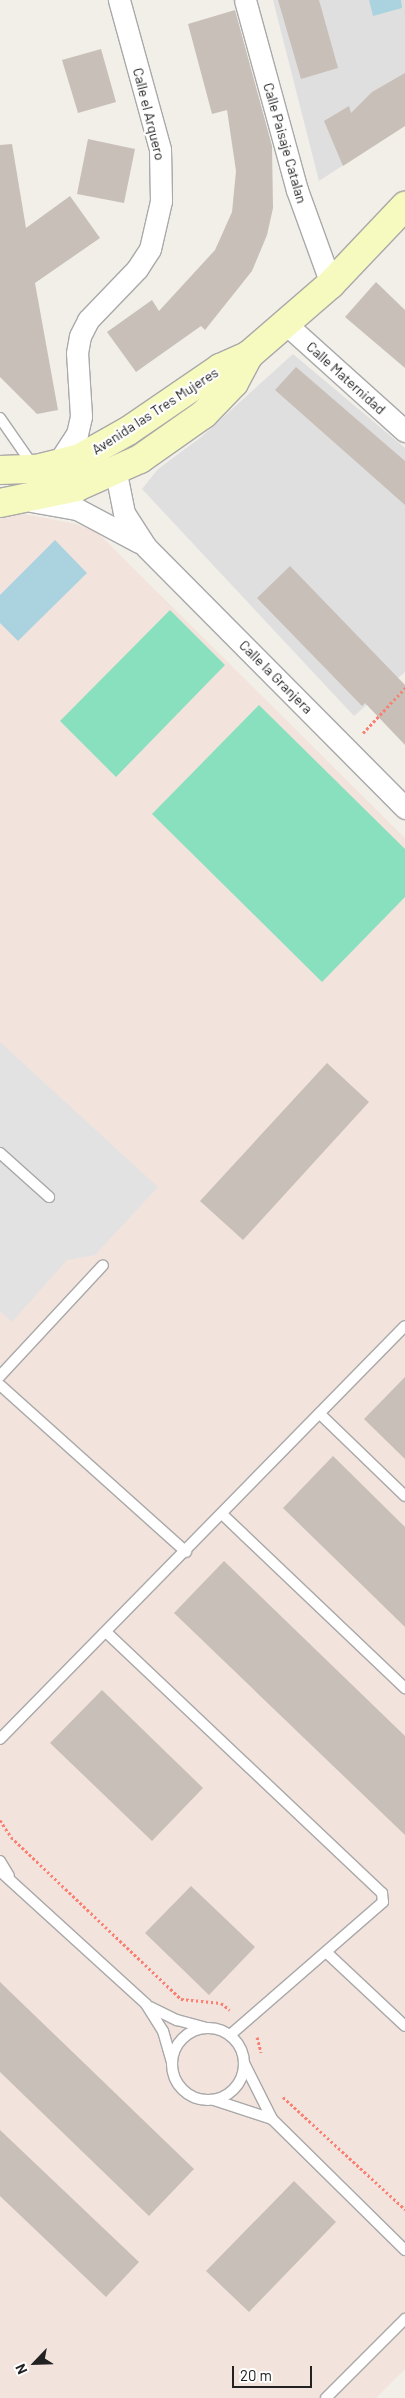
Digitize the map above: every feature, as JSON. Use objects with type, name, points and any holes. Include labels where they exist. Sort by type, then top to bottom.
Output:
[{"type":"street","name":"Calle el Arquero","points":[[46,468],[77,434],[81,416],[77,353],[80,336],[88,320],[137,269],[150,249],[161,201],[160,149],[119,0]]},
{"type":"street","name":"Calle Paisaje Catalan","points":[[245,0],[297,190],[331,284]]},
{"type":"street","name":"Avenida las Tres Mujeres","points":[[0,470],[46,468],[101,449],[220,368],[249,355],[331,284],[405,206]]},
{"type":"street","name":"Calle Maternidad","points":[[286,324],[405,432]]},
{"type":"street","name":"Avenida las Tres Mujeres","points":[[13,502],[116,473],[204,414],[234,383],[249,355]]},
{"type":"street","name":"Calle la Granjera","points":[[116,473],[124,513],[146,547],[405,808]]},
{"type":"street","name":"Calle la Granjera","points":[[13,502],[85,513],[146,547]]},
{"type":"lane","points":[[0,418],[46,468]]},
{"type":"lane","points":[[0,1152],[49,1197]]},
{"type":"lane","points":[[0,1376],[103,1265]]},
{"type":"lane","points":[[0,1739],[186,1552],[405,1326]]},
{"type":"lane","points":[[0,1385],[186,1552]]},
{"type":"lane","points":[[320,1414],[405,1496]]},
{"type":"lane","points":[[222,1514],[405,1688]]},
{"type":"lane","points":[[106,1632],[382,1893],[383,1902],[230,2035]]},
{"type":"lane","points":[[0,1861],[10,1877]]},
{"type":"lane","points":[[0,1871],[10,1877],[146,2004],[163,2031],[172,2063],[173,2075],[184,2091],[201,2100],[214,2100],[272,2119]]},
{"type":"lane","points":[[326,1952],[405,2026]]},
{"type":"lane","points":[[146,2004],[176,2020],[230,2035],[237,2043],[244,2063],[272,2119],[405,2250]]},
{"type":"lane","points":[[172,2063],[180,2041],[199,2029],[210,2028]]},
{"type":"lane","points":[[214,2100],[232,2091],[243,2074],[244,2063]]},
{"type":"lane","points":[[326,2398],[405,2319]]},
{"type":"path","points":[[348,749],[405,688]]},
{"type":"shaded area","points":[[273,0],[405,0],[405,125],[319,181]]},
{"type":"shaded area","points":[[293,354],[405,448],[405,672],[354,716],[142,489],[158,469],[200,438]]},
{"type":"shaded area","points":[[19,513],[76,524],[98,533],[405,838],[405,2369],[376,2398],[0,2398],[0,515]]},
{"type":"shaded area","points":[[0,1042],[158,1187],[95,1255],[67,1260],[12,1322],[0,1311]]},
{"type":"green space","points":[[170,610],[225,665],[116,777],[60,721]]},
{"type":"green space","points":[[259,705],[405,849],[405,897],[322,982],[152,814]]},
{"type":"water","points":[[369,0],[401,0],[402,8],[373,16]]},
{"type":"water","points":[[55,540],[87,573],[18,641],[0,623],[0,595]]},
{"type":"building","points":[[278,0],[319,0],[338,68],[301,79]]},
{"type":"building","points":[[235,10],[272,146],[273,208],[267,235],[252,271],[205,330],[201,326],[136,372],[107,332],[152,300],[159,311],[215,250],[232,212],[236,171],[227,110],[212,114],[188,24]]},
{"type":"building","points":[[101,49],[116,102],[78,113],[62,60]]},
{"type":"building","points":[[405,73],[405,126],[343,166],[324,121],[349,106],[351,113],[372,92]]},
{"type":"building","points":[[88,139],[135,149],[124,203],[77,194]]},
{"type":"building","points":[[12,144],[26,228],[70,196],[100,238],[35,283],[58,410],[37,414],[0,377],[0,145]]},
{"type":"building","points":[[376,282],[405,310],[405,368],[345,317]]},
{"type":"building","points":[[296,367],[405,461],[405,505],[275,390]]},
{"type":"building","points":[[290,566],[405,685],[405,745],[365,703],[362,706],[257,598]]},
{"type":"building","points":[[327,1063],[369,1102],[243,1240],[200,1201]]},
{"type":"building","points":[[405,1377],[405,1459],[364,1419]]},
{"type":"building","points":[[333,1456],[405,1527],[405,1627],[283,1508]]},
{"type":"building","points":[[224,1561],[405,1736],[405,1835],[174,1613]]},
{"type":"building","points":[[102,1690],[203,1788],[152,1841],[50,1743]]},
{"type":"building","points":[[191,1886],[255,1947],[209,1995],[145,1933]]},
{"type":"building","points":[[0,1982],[194,2169],[149,2216],[0,2072]]},
{"type":"building","points":[[0,2130],[139,2262],[106,2297],[0,2196]]},
{"type":"building","points":[[294,2181],[336,2222],[249,2312],[206,2271]]}]
